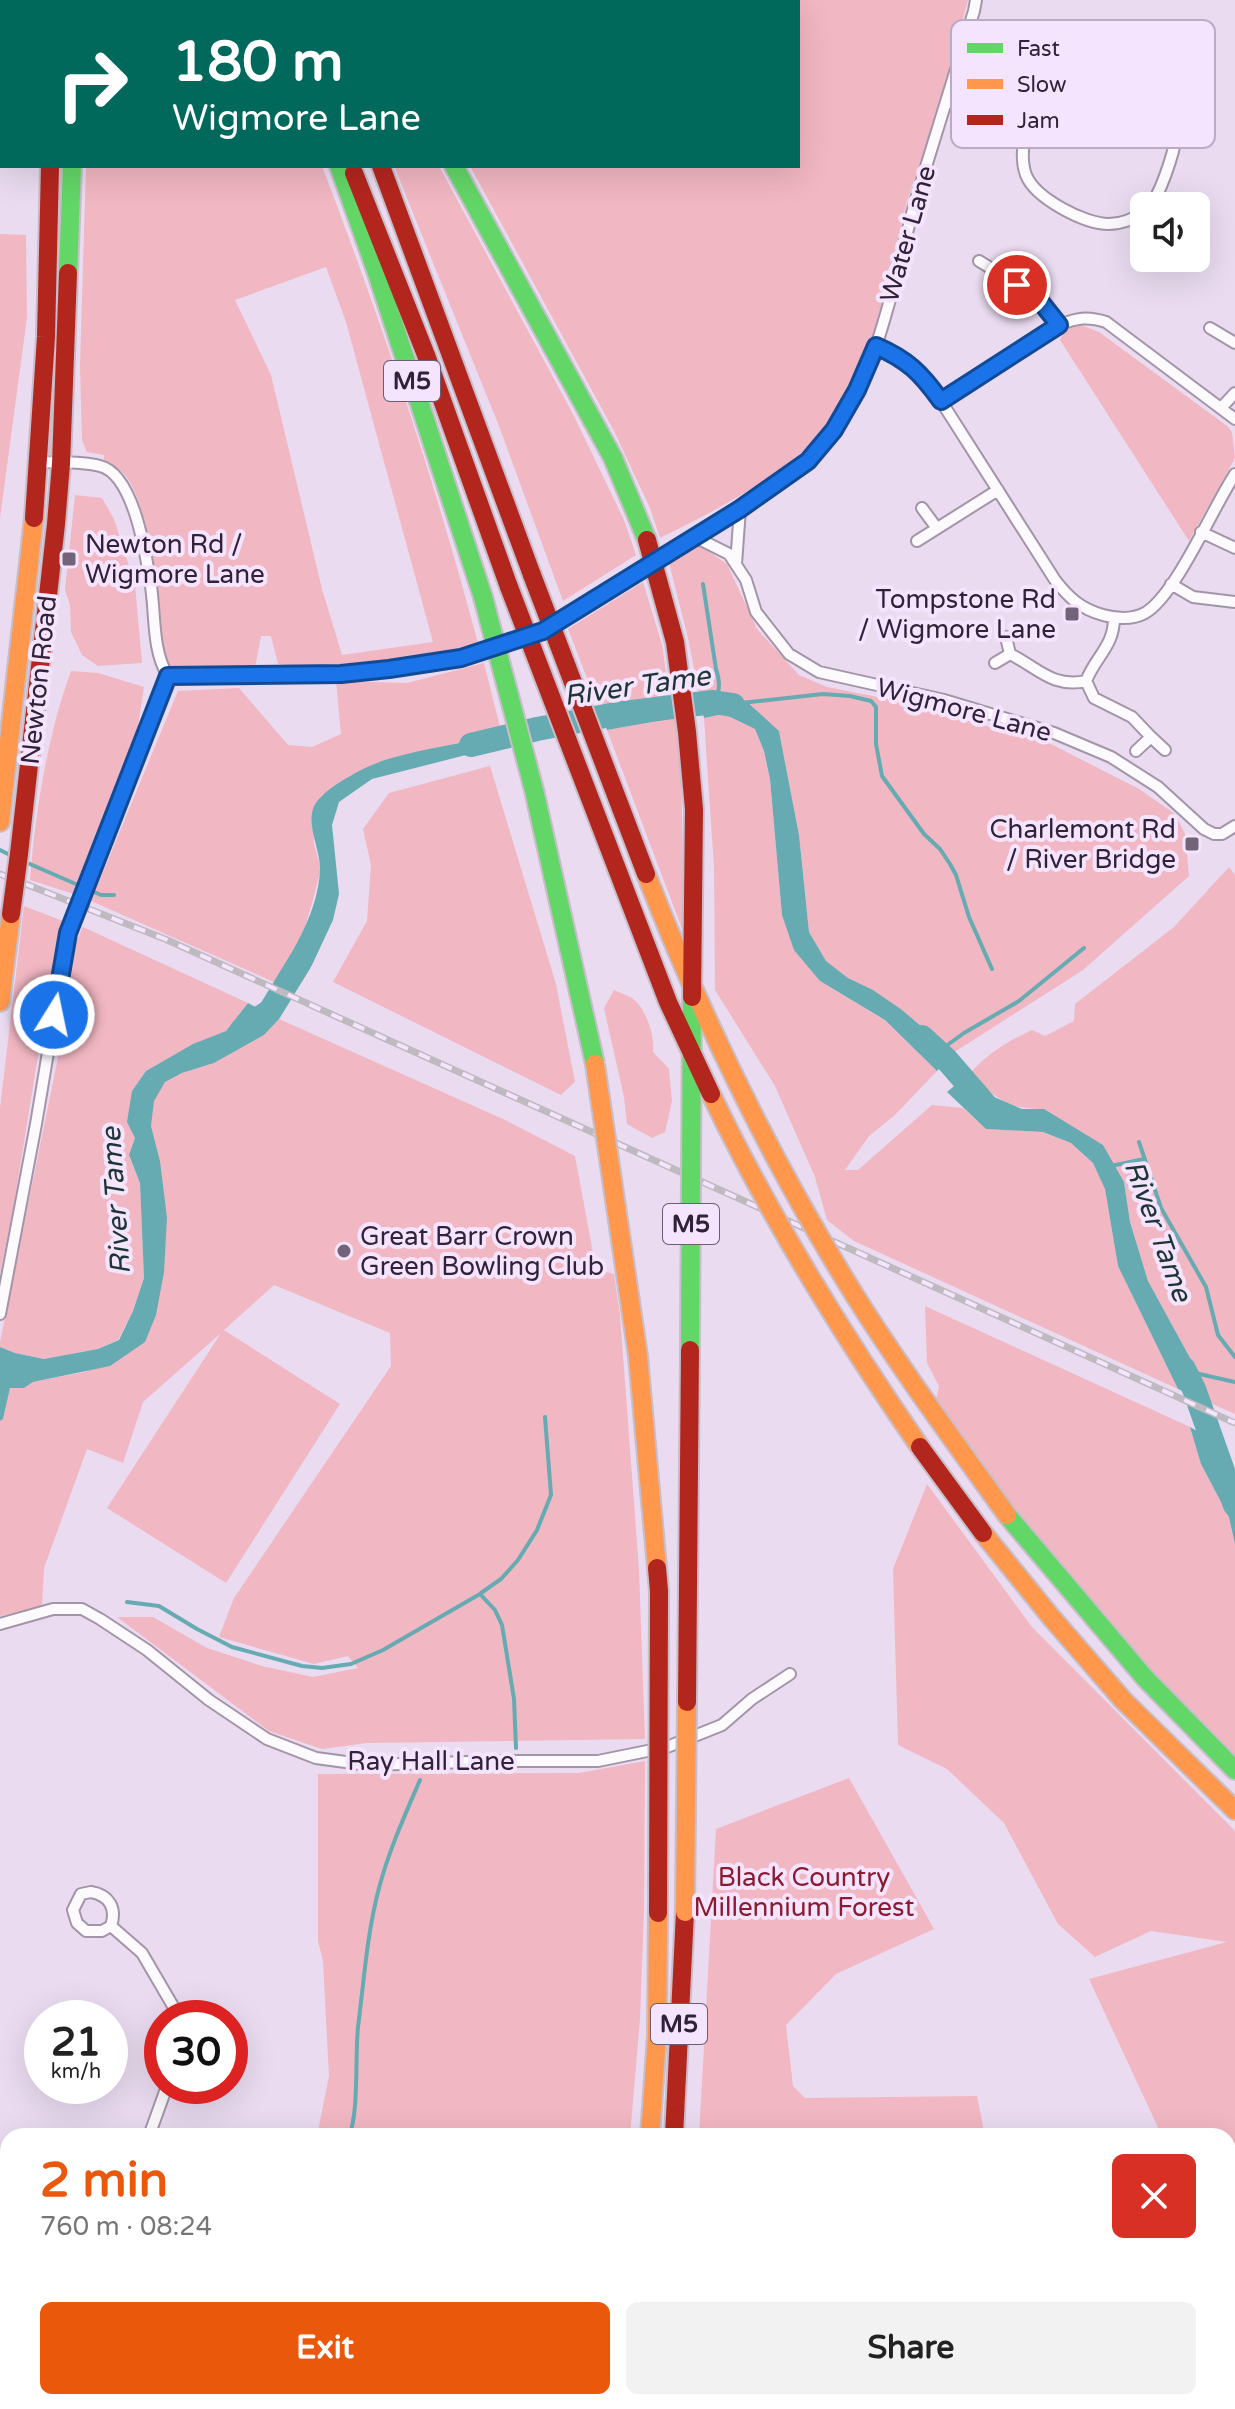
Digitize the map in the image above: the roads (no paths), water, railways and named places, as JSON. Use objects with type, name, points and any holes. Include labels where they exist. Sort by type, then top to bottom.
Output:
[{"type":"highway","name":"Newton Road","points":[[0,822],[25,612],[38,462],[46,336],[50,168]]},
{"type":"highway","name":"Newton Road","points":[[0,1002],[56,524],[72,168]]},
{"type":"highway","name":"M5","points":[[340,168],[483,597],[534,790],[595,1064],[638,1356],[659,1591],[657,2036],[651,2128]]},
{"type":"highway","name":"M5","points":[[352,168],[426,355],[509,587],[668,1002],[728,1129],[782,1231],[856,1354],[983,1533],[1123,1700],[1235,1810]]},
{"type":"highway","name":"M5","points":[[382,168],[650,887],[753,1111],[808,1215],[881,1337],[1007,1515],[1143,1676],[1235,1770]]},
{"type":"highway","name":"M5","points":[[455,168],[613,458],[647,540],[675,642],[687,732],[694,809],[685,1912],[674,2128]]},
{"type":"street","name":"Water Lane","points":[[971,20],[976,0]]},
{"type":"street","name":"Water Lane","points":[[695,537],[808,461],[834,430],[857,390],[876,346],[951,88]]},
{"type":"street","points":[[947,101],[951,102]]},
{"type":"street","points":[[1024,148],[1025,173],[1037,191],[1047,199],[1077,216],[1106,224],[1130,219]]},
{"type":"street","points":[[1159,192],[1173,148]]},
{"type":"street","points":[[979,261],[1036,296],[1059,325]]},
{"type":"street","points":[[941,401],[1059,325],[1089,316],[1106,322],[1235,419]]},
{"type":"street","points":[[1210,328],[1235,343]]},
{"type":"street","points":[[876,346],[907,362],[922,375],[1065,592],[1079,606],[1114,618],[1131,618],[1156,605],[1233,481]]},
{"type":"street","points":[[1221,408],[1235,393]]},
{"type":"street","points":[[38,462],[102,466],[118,477],[133,505],[150,580],[160,663],[168,676]]},
{"type":"street","points":[[917,541],[998,490]]},
{"type":"street","points":[[922,508],[936,527]]},
{"type":"street","name":"Wigmore Lane","points":[[740,509],[736,564],[746,580],[756,612],[789,654],[819,672],[944,700],[1054,733],[1111,757],[1158,787],[1204,829],[1222,834],[1235,826]]},
{"type":"street","points":[[1201,532],[1235,548]]},
{"type":"street","points":[[168,676],[341,674],[461,658],[543,631],[695,537],[720,549],[736,564]]},
{"type":"street","points":[[1171,584],[1193,597],[1235,602]]},
{"type":"street","points":[[1114,618],[1111,639],[1092,665],[1086,681],[1094,698],[1132,717],[1165,750]]},
{"type":"street","points":[[1006,637],[1010,654]]},
{"type":"street","points":[[1010,654],[1053,680],[1072,684],[1086,681]]},
{"type":"street","points":[[995,663],[1010,654]]},
{"type":"street","points":[[0,1314],[68,933],[168,676]]},
{"type":"street","points":[[1136,751],[1151,737]]},
{"type":"street","name":"Ray Hall Lane","points":[[0,1624],[53,1609],[82,1609],[147,1650],[209,1700],[267,1739],[316,1758],[368,1765],[598,1761],[667,1747],[722,1725],[752,1699],[790,1674]]},
{"type":"street","points":[[100,1893],[108,1899],[114,1917],[111,1926],[102,1931],[86,1931],[77,1923],[73,1910],[81,1894],[100,1893]]},
{"type":"street","points":[[111,1926],[142,1953],[169,2000]]},
{"type":"street","points":[[152,2128],[161,2104]]},
{"type":"waterway","points":[[703,584],[719,680],[715,699]]},
{"type":"waterway","points":[[741,703],[823,694],[871,701],[876,707],[876,744],[882,776],[950,864],[992,969]]},
{"type":"waterway","name":"River Tame","points":[[471,745],[616,714],[713,702],[733,705]]},
{"type":"waterway","points":[[0,850],[12,856]]},
{"type":"waterway","points":[[23,861],[101,895],[114,895]]},
{"type":"waterway","points":[[946,1046],[1019,1001],[1084,948]]},
{"type":"waterway","name":"River Tame","points":[[242,1030],[270,1011],[300,962]]},
{"type":"waterway","name":"River Tame","points":[[922,1037],[946,1059],[985,1104]]},
{"type":"waterway","points":[[1139,1142],[1161,1208],[1206,1287],[1218,1335],[1235,1357]]},
{"type":"waterway","points":[[1111,1166],[1144,1159]]},
{"type":"waterway","name":"River Tame","points":[[1184,1369],[1235,1505]]},
{"type":"waterway","points":[[1195,1373],[1235,1382]]},
{"type":"waterway","points":[[481,1593],[501,1579],[518,1560],[537,1530],[551,1495],[545,1417]]},
{"type":"waterway","points":[[127,1602],[159,1606],[232,1647],[302,1666],[322,1668],[351,1664],[383,1650],[480,1594],[495,1610],[502,1625],[514,1699],[516,1748]]},
{"type":"waterway","points":[[351,2128],[358,2027],[375,1905],[392,1846],[420,1780]]},
{"type":"railway","points":[[0,874],[165,939],[1235,1423]]},
{"type":"place","name":"Newton Rd / Wigmore Lane","points":[[69,559]]},
{"type":"place","name":"Tompstone Rd / Wigmore Lane","points":[[1072,614]]},
{"type":"place","name":"Charlemont Rd / River Bridge","points":[[1192,844]]},
{"type":"place","name":"Great Barr Crown Green Bowling Club","points":[[344,1251]]},
{"type":"park label","name":"Black Country Millennium Forest","points":[[804,1892]]}]
